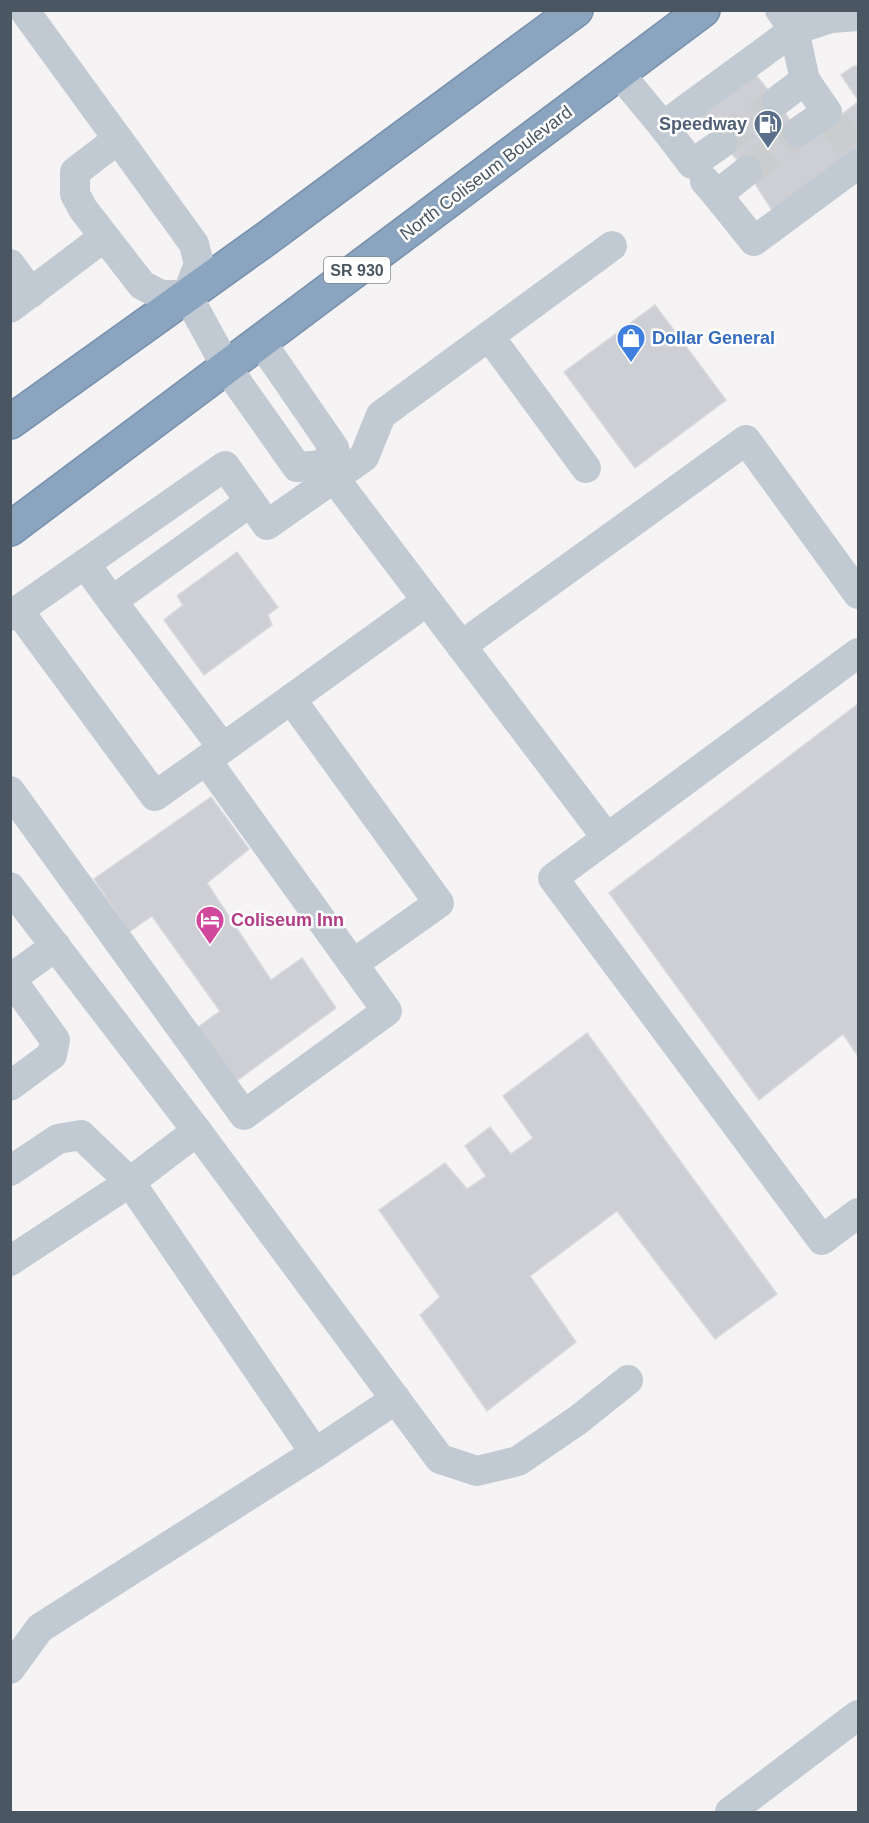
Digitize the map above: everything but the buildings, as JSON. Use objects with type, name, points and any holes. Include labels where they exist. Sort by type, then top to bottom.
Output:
[{"type":"highway","points":[[10,422],[187,296],[576,10]]},
{"type":"highway","name":"North Coliseum Boulevard","points":[[10,529],[703,10]]},
{"type":"street","points":[[24,10],[195,244],[199,264],[187,296],[227,368],[297,467],[329,472],[607,838]]},
{"type":"street","points":[[663,126],[787,20],[858,16]]},
{"type":"street","points":[[787,20],[805,80],[830,117],[798,132]]},
{"type":"street","points":[[619,73],[754,241],[858,159]]},
{"type":"street","points":[[777,101],[805,80]]},
{"type":"street","points":[[118,139],[75,172],[75,194],[83,209],[142,285],[161,295],[187,296]]},
{"type":"street","points":[[692,164],[722,144]]},
{"type":"street","points":[[717,195],[747,171]]},
{"type":"street","points":[[10,264],[21,300],[104,237]]},
{"type":"street","points":[[427,601],[155,796],[14,613],[225,466],[267,525],[329,472],[364,457],[381,415],[612,246]]},
{"type":"street","points":[[489,336],[586,468]]},
{"type":"street","points":[[261,342],[334,448],[329,472]]},
{"type":"street","points":[[461,646],[746,440],[858,594]]},
{"type":"street","points":[[112,601],[250,502]]},
{"type":"street","points":[[10,791],[243,1115],[387,1011],[353,964],[112,601],[85,564]]},
{"type":"street","points":[[858,653],[553,878],[822,1240],[858,1212]]},
{"type":"street","points":[[291,699],[439,903],[353,964]]},
{"type":"street","points":[[10,887],[196,1131],[440,1459],[477,1471],[518,1461],[578,1420],[628,1380]]},
{"type":"street","points":[[10,1086],[52,1055],[55,1040],[11,979],[56,946]]},
{"type":"street","points":[[10,1261],[130,1182],[196,1131]]},
{"type":"street","points":[[10,1171],[58,1139],[81,1135],[130,1182],[315,1453]]},
{"type":"street","points":[[10,1670],[40,1628],[396,1399]]},
{"type":"street","points":[[730,1812],[858,1715]]},
{"type":"tunnel","points":[[722,143],[777,101]]},
{"type":"tunnel","points":[[833,122],[856,155]]},
{"type":"tunnel","points":[[747,171],[798,132]]},
{"type":"place","name":"Speedway","points":[[768,150]]},
{"type":"place","name":"Dollar General","points":[[631,364]]},
{"type":"place","name":"Coliseum Inn","points":[[210,946]]}]
